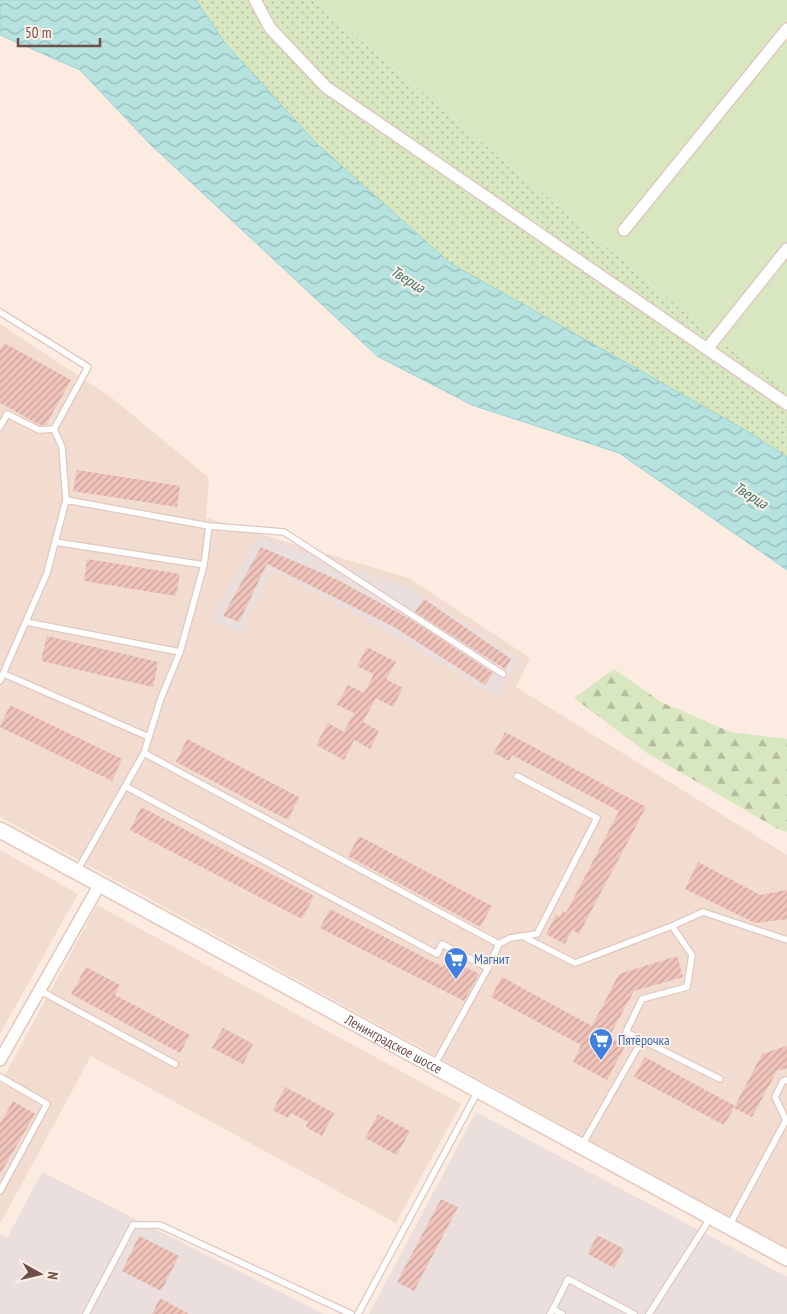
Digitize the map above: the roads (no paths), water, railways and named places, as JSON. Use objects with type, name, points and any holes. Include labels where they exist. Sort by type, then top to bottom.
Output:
[{"type":"main road","name":"Ленинградское шоссе","points":[[0,830],[787,1258]]},
{"type":"street","points":[[255,0],[270,28],[326,87],[787,404]]},
{"type":"street","points":[[624,230],[787,30]]},
{"type":"street","points":[[707,349],[787,249]]},
{"type":"street","points":[[0,1060],[100,884]]},
{"type":"lane","points":[[0,312],[88,367],[54,429]]},
{"type":"lane","points":[[0,427],[7,414],[39,430],[54,429]]},
{"type":"lane","points":[[0,681],[47,573],[66,500],[62,447],[54,429]]},
{"type":"lane","points":[[66,500],[209,526],[284,532],[503,674]]},
{"type":"lane","points":[[77,872],[144,753],[161,698],[180,652],[204,565],[209,526]]},
{"type":"lane","points":[[56,542],[204,565]]},
{"type":"lane","points":[[26,622],[180,652]]},
{"type":"lane","points":[[4,674],[149,737]]},
{"type":"lane","points":[[144,753],[499,944]]},
{"type":"lane","points":[[434,1066],[488,968],[499,944],[510,938],[538,934],[597,818],[517,776]]},
{"type":"lane","points":[[126,786],[437,954],[442,944],[488,968]]},
{"type":"lane","points":[[524,937],[575,963],[672,926],[703,912],[787,940]]},
{"type":"lane","points":[[672,926],[692,955],[688,986],[642,1000],[626,1032],[720,1079]]},
{"type":"lane","points":[[39,990],[174,1064]]},
{"type":"lane","points":[[582,1146],[642,1040]]},
{"type":"lane","points":[[0,1077],[47,1104],[0,1191]]},
{"type":"lane","points":[[729,1226],[786,1120],[775,1097],[783,1080],[787,1080]]},
{"type":"lane","points":[[358,1314],[479,1090]]},
{"type":"lane","points":[[649,1314],[711,1217]]},
{"type":"lane","points":[[86,1314],[133,1224],[160,1225],[351,1314]]},
{"type":"lane","points":[[562,1314],[552,1311],[568,1280],[634,1314]]},
{"type":"water","name":"Тверца","points":[[0,0],[196,0],[224,42],[316,143],[450,263],[747,431],[787,457],[787,570],[619,453],[472,405],[377,356],[150,144],[80,70],[0,35]]},
{"type":"place","name":"Магнит","points":[[456,980]]},
{"type":"place","name":"Пятёрочка","points":[[601,1061]]}]
